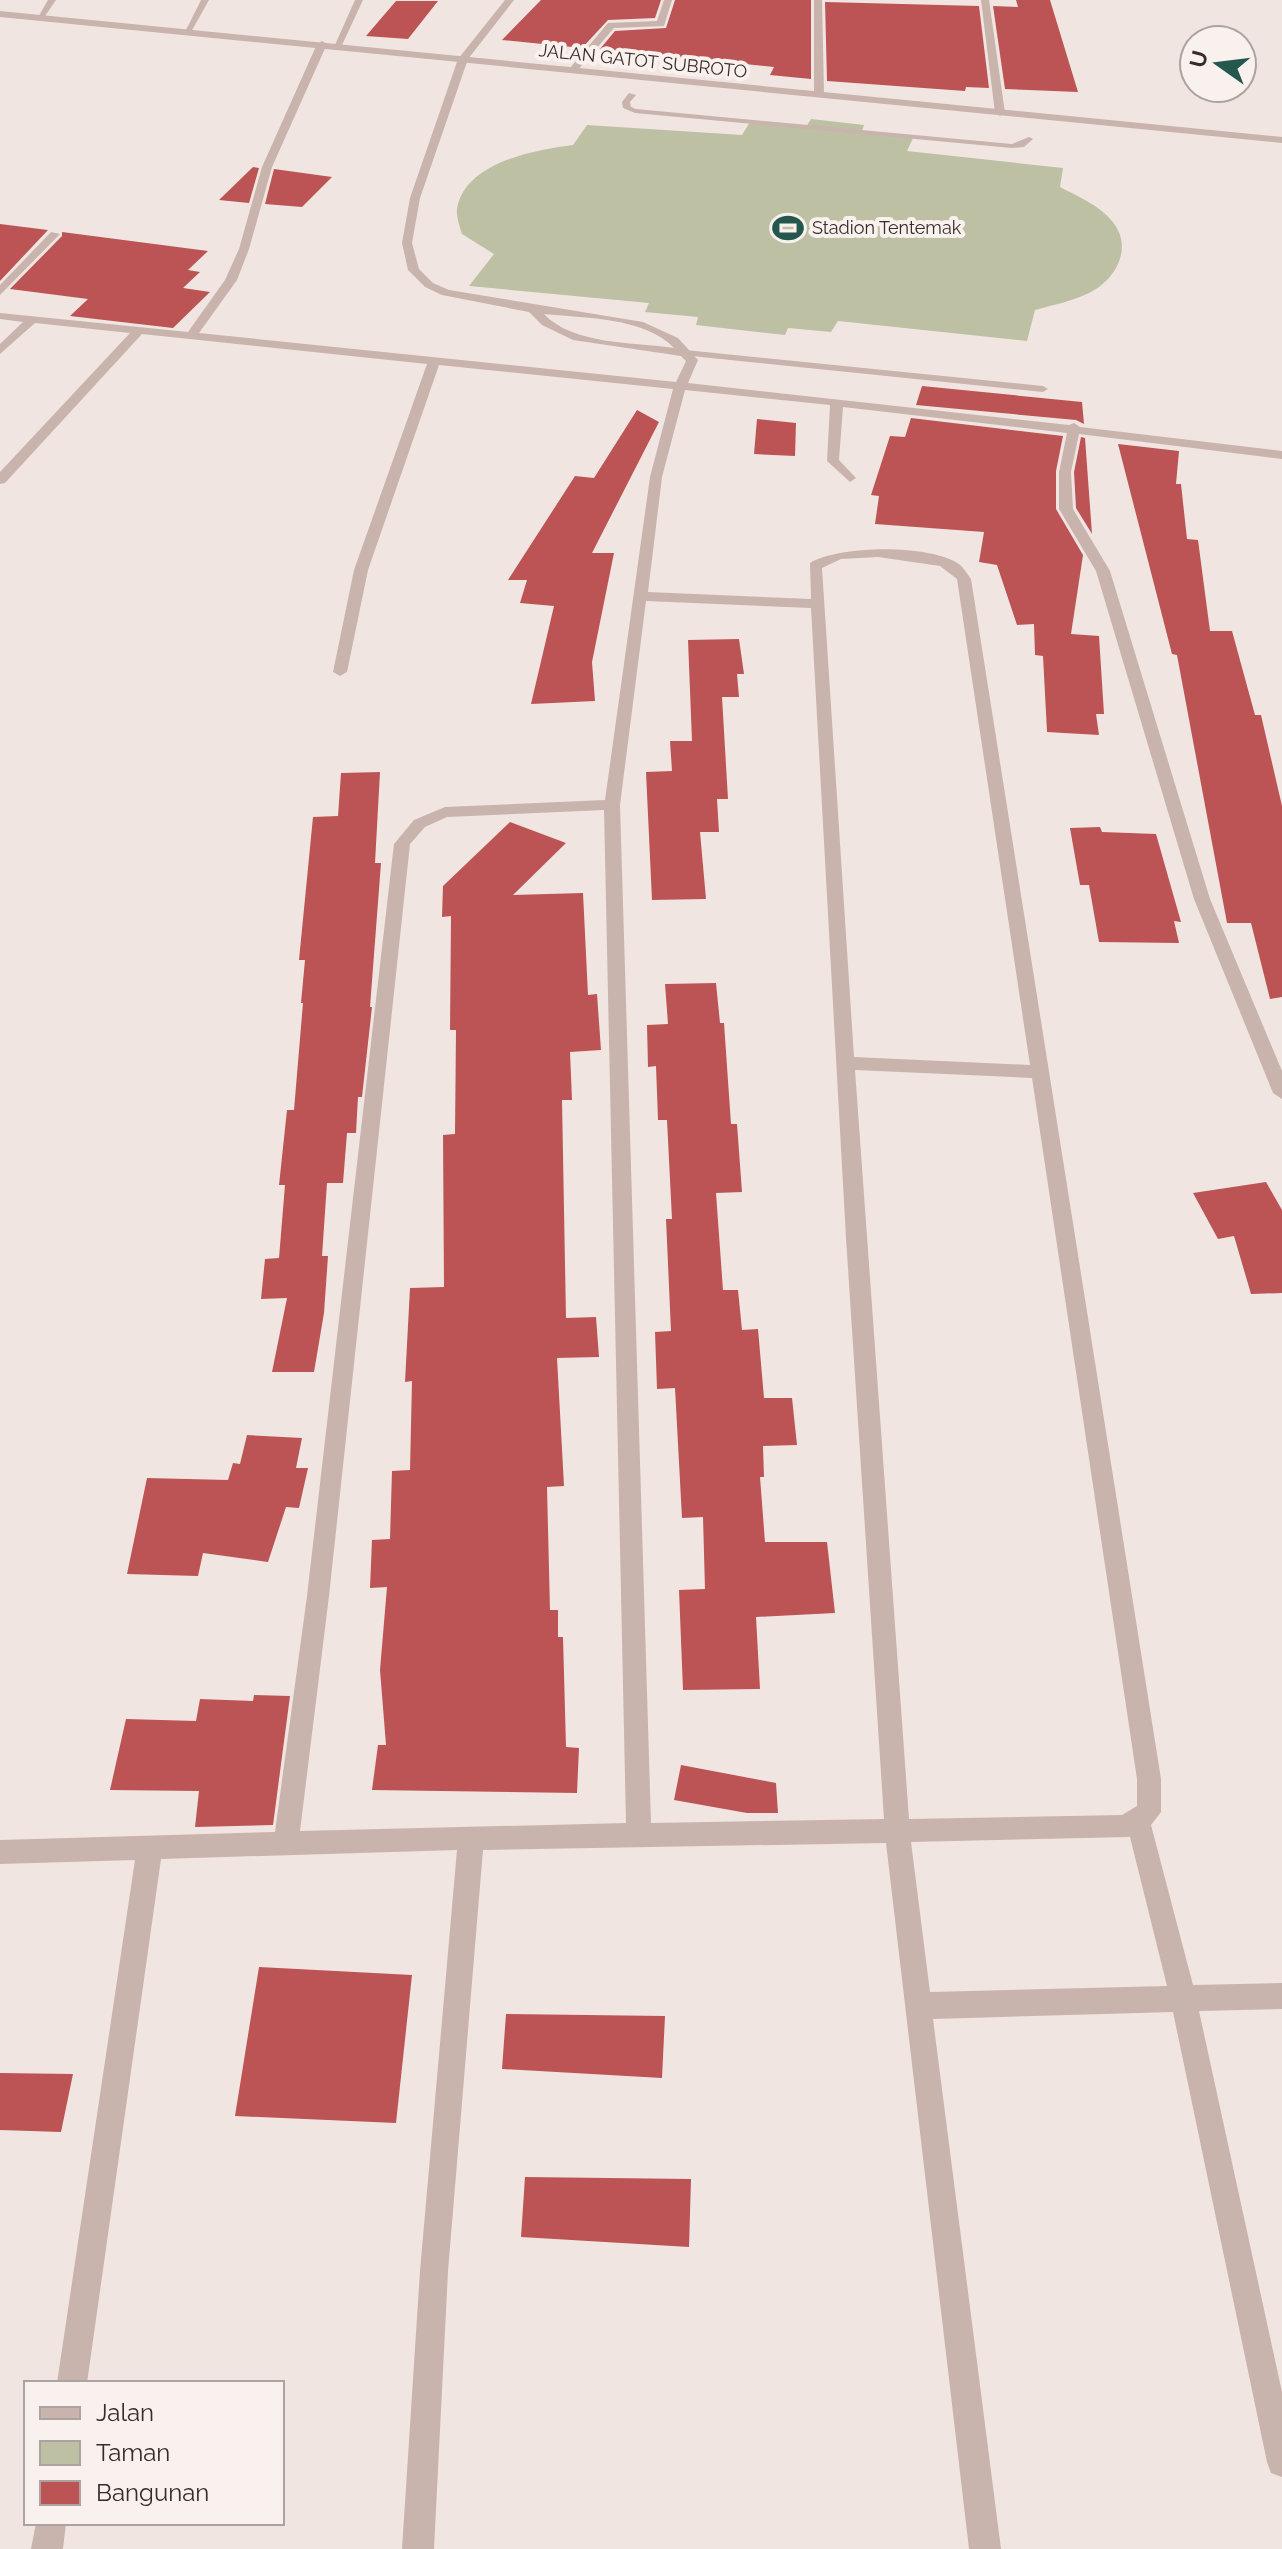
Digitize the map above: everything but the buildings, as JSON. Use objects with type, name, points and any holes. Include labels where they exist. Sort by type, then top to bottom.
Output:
[{"type":"street","points":[[40,17],[52,0]]},
{"type":"street","points":[[188,30],[205,0]]},
{"type":"street","points":[[337,45],[359,0]]},
{"type":"street","points":[[510,0],[463,59],[415,198],[407,243],[414,270],[429,285],[446,293],[648,328],[671,337],[692,360],[680,387],[656,477],[612,805],[639,1834]]},
{"type":"street","points":[[573,70],[611,25],[661,24],[668,0]]},
{"type":"street","points":[[818,0],[819,94]]},
{"type":"street","points":[[985,0],[1000,113]]},
{"type":"street","name":"JALAN GATOT SUBROTO","points":[[0,14],[188,30],[1282,140]]},
{"type":"street","points":[[190,337],[231,280],[244,249],[267,167],[322,44]]},
{"type":"street","points":[[0,292],[55,234]]},
{"type":"street","points":[[533,309],[546,323],[577,338],[685,353]]},
{"type":"street","points":[[0,316],[1074,427],[1282,455]]},
{"type":"street","points":[[0,350],[33,319]]},
{"type":"street","points":[[0,480],[138,331]]},
{"type":"street","points":[[340,672],[361,570],[434,362]]},
{"type":"street","points":[[837,402],[833,461],[850,478]]},
{"type":"street","points":[[1074,427],[1065,472],[1066,509],[1103,571],[1202,899],[1282,1093]]},
{"type":"street","points":[[0,1852],[639,1834],[897,1830],[1126,1827],[1149,1812],[1149,1779],[1041,1072],[964,579],[957,569],[928,559],[858,553],[833,555],[815,566],[897,1830],[985,2549]]},
{"type":"street","points":[[640,596],[818,604]]},
{"type":"street","points":[[286,1843],[318,1596],[402,844],[407,833],[425,819],[445,812],[612,805]]},
{"type":"street","points":[[846,1063],[1041,1072]]},
{"type":"street","points":[[1138,1821],[1183,1999],[1282,2462]]},
{"type":"street","points":[[418,2549],[434,2271],[471,1838]]},
{"type":"street","points":[[72,2381],[150,1846]]},
{"type":"street","points":[[919,2006],[1282,1996]]},
{"type":"street","points":[[47,2549],[51,2525]]},
{"type":"lane","points":[[649,77],[626,102],[627,108],[1012,146],[1021,145],[1030,138],[1041,117]]},
{"type":"lane","points":[[685,353],[1043,389]]},
{"type":"green space","name":"Stadion Tentemak","points":[[811,119],[864,125],[862,131],[914,136],[907,151],[1063,168],[1060,187],[1101,210],[1118,231],[1122,252],[1119,262],[1107,280],[1089,293],[1035,310],[1027,341],[838,321],[831,332],[788,328],[785,335],[696,325],[698,317],[645,312],[649,303],[469,286],[494,254],[462,234],[457,209],[463,193],[487,169],[522,155],[573,145],[587,125],[742,135],[750,122],[806,127]]},
{"type":"place","name":"Stadion Tentemak","points":[[788,228]]}]
